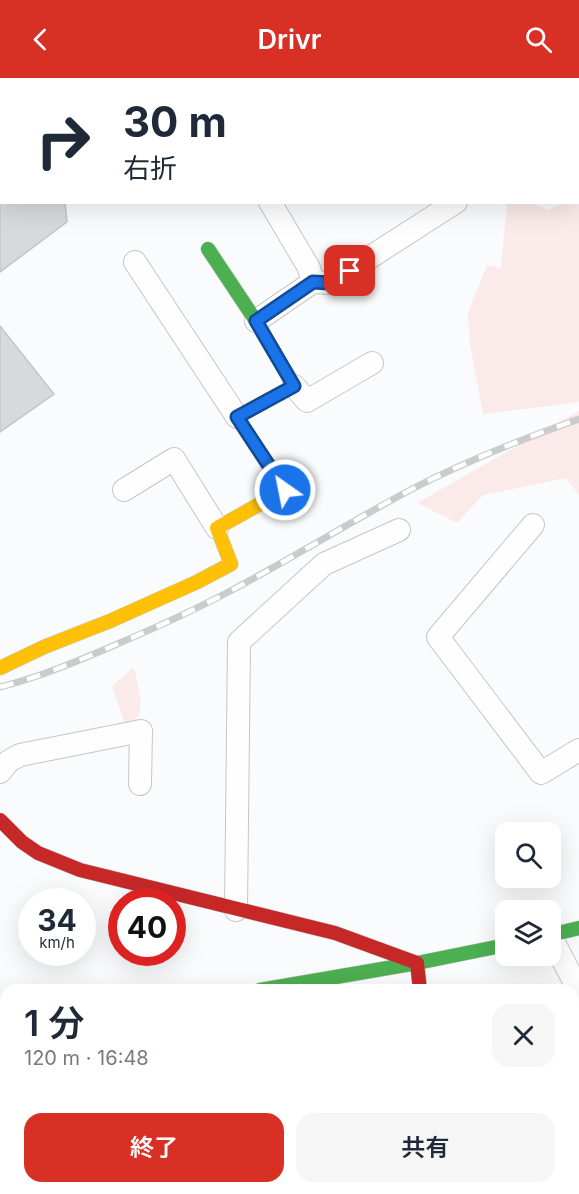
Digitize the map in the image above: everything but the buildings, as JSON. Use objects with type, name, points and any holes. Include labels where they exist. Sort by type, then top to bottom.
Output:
[{"type":"street","points":[[271,204],[309,268],[313,282]]},
{"type":"street","points":[[256,321],[313,282],[330,283],[453,204]]},
{"type":"street","points":[[208,249],[256,321],[294,386],[307,401],[372,363]]},
{"type":"street","points":[[135,262],[285,490],[217,528]]},
{"type":"street","points":[[237,417],[294,386]]},
{"type":"street","points":[[0,668],[44,647],[153,602],[231,564],[217,528],[174,459],[124,490]]},
{"type":"street","points":[[533,525],[438,637],[541,773],[579,750]]},
{"type":"street","points":[[236,910],[238,642],[324,564],[399,530]]},
{"type":"street","points":[[0,772],[9,761],[20,755],[141,731],[140,784]]},
{"type":"street","points":[[0,820],[22,842],[38,853],[62,864],[236,910],[335,933],[417,963]]},
{"type":"street","points":[[561,932],[579,928]]},
{"type":"street","points":[[309,984],[495,947]]},
{"type":"street","points":[[561,956],[575,984]]},
{"type":"street","points":[[417,963],[419,984]]},
{"type":"shaded area","points":[[507,204],[535,204],[549,210],[561,204],[579,204],[579,402],[483,414],[470,344],[468,313],[487,265],[501,268]]},
{"type":"shaded area","points":[[579,411],[579,495],[566,478],[483,495],[457,523],[417,503]]},
{"type":"shaded area","points":[[134,667],[141,702],[139,716],[126,727],[112,686]]},
{"type":"railway","points":[[0,687],[73,663],[130,639],[234,589],[432,479],[494,451],[579,419]]},
{"type":"traffic: fast","points":[[208,249],[256,321],[294,386],[237,417],[255,445]]},
{"type":"traffic: fast","points":[[561,932],[579,928]]},
{"type":"traffic: fast","points":[[295,984],[495,947]]},
{"type":"traffic: slow","points":[[0,668],[197,582],[231,564],[217,528],[285,490],[255,445]]},
{"type":"traffic: jam","points":[[0,820],[22,842],[38,853],[80,870],[335,933],[417,963],[419,984]]},
{"type":"route","points":[[285,490],[237,417],[294,386],[256,321],[313,282],[330,283],[350,271]]}]
